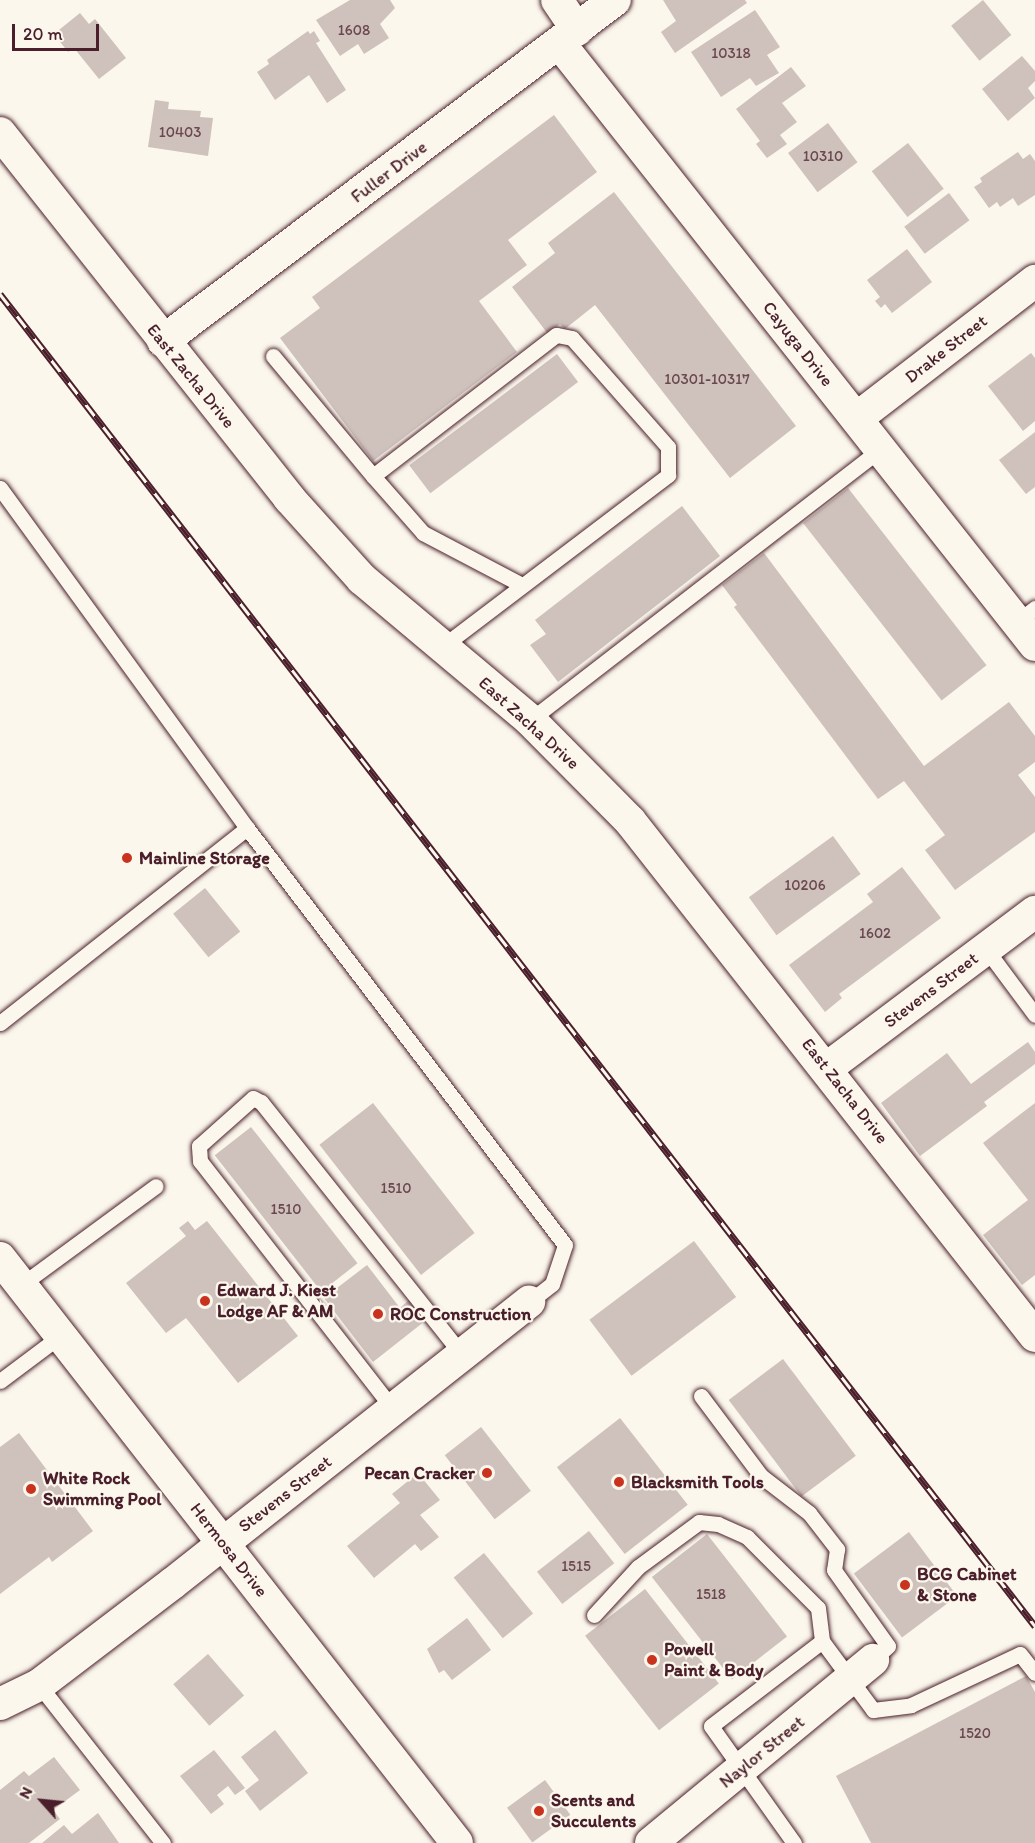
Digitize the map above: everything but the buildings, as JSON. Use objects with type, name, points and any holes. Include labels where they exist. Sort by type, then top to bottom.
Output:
[{"type":"street","name":"Cayuga Drive","points":[[557,0],[568,37],[881,449],[1029,625]]},
{"type":"street","name":"Fuller Drive","points":[[163,341],[615,0]]},
{"type":"street","name":"East Zacha Drive","points":[[0,132],[289,498],[362,579],[530,720],[630,821],[828,1068],[1035,1336]]},
{"type":"street","name":"Drake Street","points":[[857,418],[1035,281]]},
{"type":"street","name":"Stevens Street","points":[[828,1068],[1035,912]]},
{"type":"street","name":"Hermosa Drive","points":[[0,1258],[457,1843]]},
{"type":"street","name":"Stevens Street","points":[[0,1704],[39,1684],[528,1302]]},
{"type":"street","name":"Naylor Street","points":[[651,1843],[873,1660]]},
{"type":"street","name":"Stevens Street","points":[[0,1728],[39,1684]]},
{"type":"lane","points":[[373,476],[556,335],[572,338],[668,447],[668,475],[443,646]]},
{"type":"lane","points":[[273,356],[423,533],[522,585]]},
{"type":"lane","points":[[530,720],[881,449]]},
{"type":"lane","points":[[0,488],[246,828],[565,1245],[552,1284],[528,1302]]},
{"type":"lane","points":[[0,1023],[246,828]]},
{"type":"lane","points":[[986,949],[1035,1015]]},
{"type":"lane","points":[[393,1409],[200,1161],[199,1146],[253,1098],[261,1102],[462,1354]]},
{"type":"lane","points":[[21,1286],[156,1186]]},
{"type":"lane","points":[[0,1381],[60,1336]]},
{"type":"lane","points":[[701,1396],[762,1476],[809,1513],[837,1549],[834,1570],[888,1646],[873,1660]]},
{"type":"lane","points":[[594,1615],[638,1567],[699,1522],[718,1524],[747,1537],[818,1608],[822,1641],[873,1710],[911,1706],[1020,1654],[1035,1674]]},
{"type":"lane","points":[[794,1843],[711,1726],[822,1641]]},
{"type":"lane","points":[[39,1684],[163,1843]]},
{"type":"railway","points":[[0,294],[1035,1626]]},
{"type":"place","name":"Mainline Storage","points":[[127,858]]},
{"type":"place","name":"Edward J. Kiest Lodge AF & AM","points":[[205,1301]]},
{"type":"place","name":"ROC Construction","points":[[378,1314]]},
{"type":"place","name":"Pecan Cracker","points":[[487,1473]]},
{"type":"place","name":"Blacksmith Tools","points":[[619,1482]]},
{"type":"place","name":"White Rock Swimming Pool","points":[[31,1489]]},
{"type":"place","name":"BCG Cabinet & Stone","points":[[905,1585]]},
{"type":"place","name":"Powell Paint & Body","points":[[652,1660]]},
{"type":"place","name":"Scents and Succulents","points":[[539,1811]]}]
